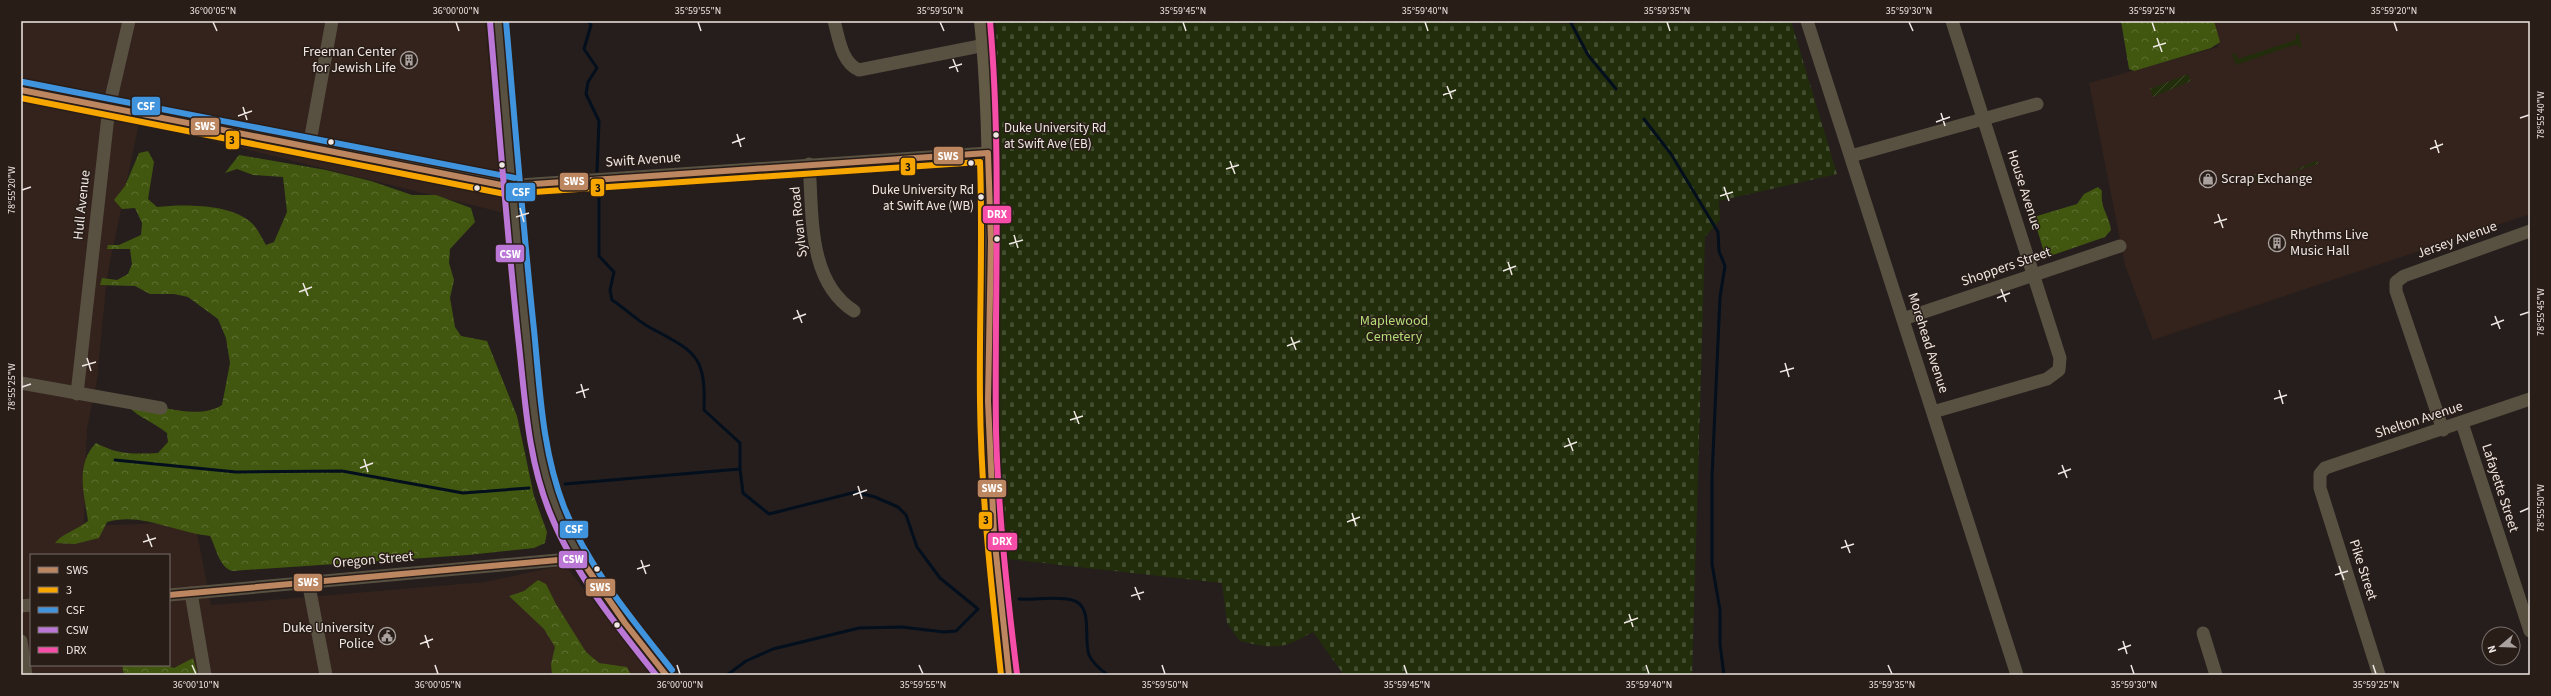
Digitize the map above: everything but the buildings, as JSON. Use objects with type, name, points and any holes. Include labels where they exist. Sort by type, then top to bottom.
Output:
[{"type":"main road","points":[[982,21],[985,45],[991,241],[988,408],[994,535],[1009,675]]},
{"type":"street","name":"Hull Avenue","points":[[77,394],[109,107],[129,21]]},
{"type":"street","points":[[309,147],[332,21]]},
{"type":"street","points":[[498,21],[537,437],[551,494],[580,558],[625,623],[666,675]]},
{"type":"street","points":[[834,21],[849,66],[858,70],[985,45]]},
{"type":"street","name":"Morehead Avenue","points":[[1807,21],[2017,675]]},
{"type":"street","name":"House Avenue","points":[[1933,412],[2046,379],[2059,370],[2060,358],[1952,21]]},
{"type":"street","name":"Swift Avenue","points":[[21,90],[513,186],[809,164],[988,153]]},
{"type":"street","points":[[1851,156],[2037,104]]},
{"type":"street","name":"Sylvan Road","points":[[809,164],[817,254],[822,270],[840,302],[854,311]]},
{"type":"street","name":"Jersey Avenue","points":[[2443,430],[2396,291],[2396,282],[2404,276],[2529,234]]},
{"type":"street","name":"Shoppers Street","points":[[1903,319],[2120,246]]},
{"type":"street","points":[[21,383],[161,408]]},
{"type":"street","name":"Shelton Avenue","points":[[2320,474],[2325,468],[2443,430],[2530,399]]},
{"type":"street","name":"Lafayette Street","points":[[2462,423],[2530,630]]},
{"type":"street","name":"Pike Street","points":[[2320,474],[2320,488],[2379,675]]},
{"type":"street","name":"Oregon Street","points":[[170,595],[308,581],[580,558]]},
{"type":"street","points":[[308,581],[326,675]]},
{"type":"street","points":[[191,593],[205,675]]},
{"type":"street","points":[[2203,633],[2216,675]]},
{"type":"street","points":[[21,641],[26,675]]},
{"type":"shaded area","points":[[21,21],[485,21],[504,213],[139,123],[107,277],[97,380],[87,429],[84,526],[195,522],[211,605],[484,582],[565,565],[651,675],[21,675]]},
{"type":"shaded area","points":[[2210,21],[2530,21],[2530,214],[2153,340],[2125,265],[2089,83],[2218,47]]},
{"type":"green space","name":"Maplewood Cemetery","points":[[996,21],[1504,21],[1577,24],[1576,21],[1791,21],[1837,174],[1719,201],[1720,220],[1705,237],[1692,675],[1344,675],[1313,632],[1293,642],[1278,646],[1262,646],[1240,641],[1227,623],[1222,583],[1008,559],[1002,553],[993,401],[999,139]]},
{"type":"green space","points":[[2121,21],[2214,21],[2220,42],[2211,48],[2134,71],[2129,69]]},
{"type":"green space","points":[[2296,33],[2299,34],[2302,50],[2297,44],[2236,65],[2232,53],[2236,54],[2238,59],[2296,40]]},
{"type":"green space","points":[[2188,74],[2191,81],[2153,97],[2150,89]]},
{"type":"green space","points":[[148,151],[154,162],[148,199],[157,207],[204,206],[229,211],[251,222],[266,245],[274,242],[287,212],[283,177],[253,175],[237,169],[225,173],[239,155],[326,170],[371,181],[412,195],[436,195],[471,208],[475,222],[450,249],[449,263],[454,280],[450,298],[455,327],[461,336],[487,341],[517,416],[534,496],[547,532],[545,543],[534,548],[468,555],[232,571],[228,569],[221,561],[210,536],[146,521],[120,520],[107,522],[99,538],[75,544],[55,543],[88,521],[83,490],[83,470],[89,452],[96,443],[119,452],[141,454],[158,453],[168,442],[167,433],[137,414],[129,407],[134,401],[191,412],[213,409],[222,405],[230,363],[226,338],[218,319],[188,297],[174,294],[150,294],[135,286],[100,285],[102,278],[117,280],[128,274],[132,264],[130,249],[107,249],[108,245],[119,245],[141,235],[142,223],[135,208],[122,209],[114,200],[125,186],[139,153]]},
{"type":"green space","points":[[2316,161],[2319,162],[2286,174]]},
{"type":"green space","points":[[2255,174],[2258,175],[2261,181],[2282,175],[2259,184],[2256,181]]},
{"type":"green space","points":[[2098,187],[2102,191],[2103,207],[2111,230],[2105,237],[2050,256],[2044,252],[2034,219],[2037,216],[2077,204],[2084,194]]},
{"type":"green space","points":[[538,580],[546,584],[556,604],[586,652],[599,663],[627,667],[631,675],[552,675],[551,664],[555,647],[544,629],[509,596],[524,591]]},
{"type":"green space","points":[[193,658],[198,675],[124,675],[122,666],[168,666],[174,668]]},
{"type":"waterway","points":[[588,21],[591,25],[584,49],[597,68],[588,82],[586,94],[599,121],[597,171]]},
{"type":"waterway","points":[[1570,21],[1588,55],[1616,89]]},
{"type":"waterway","points":[[1644,119],[1671,154],[1718,232],[1719,251],[1725,266],[1720,297],[1712,477],[1712,564],[1720,610],[1720,644],[1724,675]]},
{"type":"waterway","points":[[599,193],[599,256],[614,272],[610,290],[612,300],[644,324],[687,349],[694,357],[700,366],[703,377],[704,410],[740,443],[740,469]]},
{"type":"waterway","points":[[115,460],[236,472],[342,471],[463,493],[529,488]]},
{"type":"waterway","points":[[565,484],[740,469],[743,493],[769,514],[856,492],[875,497],[898,507],[906,515],[917,547],[940,578],[978,609],[956,631],[944,632],[902,627],[859,628],[773,649],[746,661],[727,675]]},
{"type":"waterway","points":[[1019,599],[1060,598],[1079,603],[1083,608],[1085,615],[1087,648],[1089,655],[1095,664],[1108,675]]},
{"type":"transit line","name":"CSF","points":[[506,21],[540,397],[546,442],[551,464],[564,507],[585,551],[612,592],[672,670]]},
{"type":"transit line","name":"DRX","points":[[990,21],[994,72],[997,175],[997,462],[1004,553],[1017,674]]},
{"type":"transit line","name":"CSW","points":[[490,22],[518,336],[525,404],[536,470],[550,513],[571,557],[611,618],[656,675]]},
{"type":"transit line","name":"CSF","points":[[23,82],[515,178]]},
{"type":"transit line","name":"SWS","points":[[21,90],[506,186],[988,153],[991,241],[988,401],[994,535],[1009,675]]},
{"type":"transit line","name":"3","points":[[21,98],[505,194],[980,162],[980,371],[982,469],[987,538],[1001,675]]},
{"type":"transit line","name":"SWS","points":[[170,595],[580,558],[625,623],[666,675]]},
{"type":"place","name":"Freeman Center for Jewish Life","points":[[409,60]]},
{"type":"place","name":"Duke University Rd at Swift Ave (EB)","points":[[996,135]]},
{"type":"place","name":"Scrap Exchange","points":[[2208,179]]},
{"type":"place","name":"Duke University Rd at Swift Ave (WB)","points":[[981,197]]},
{"type":"place","name":"Rhythms Live Music Hall","points":[[2277,243]]},
{"type":"place","name":"Duke University Police","points":[[387,636]]}]
